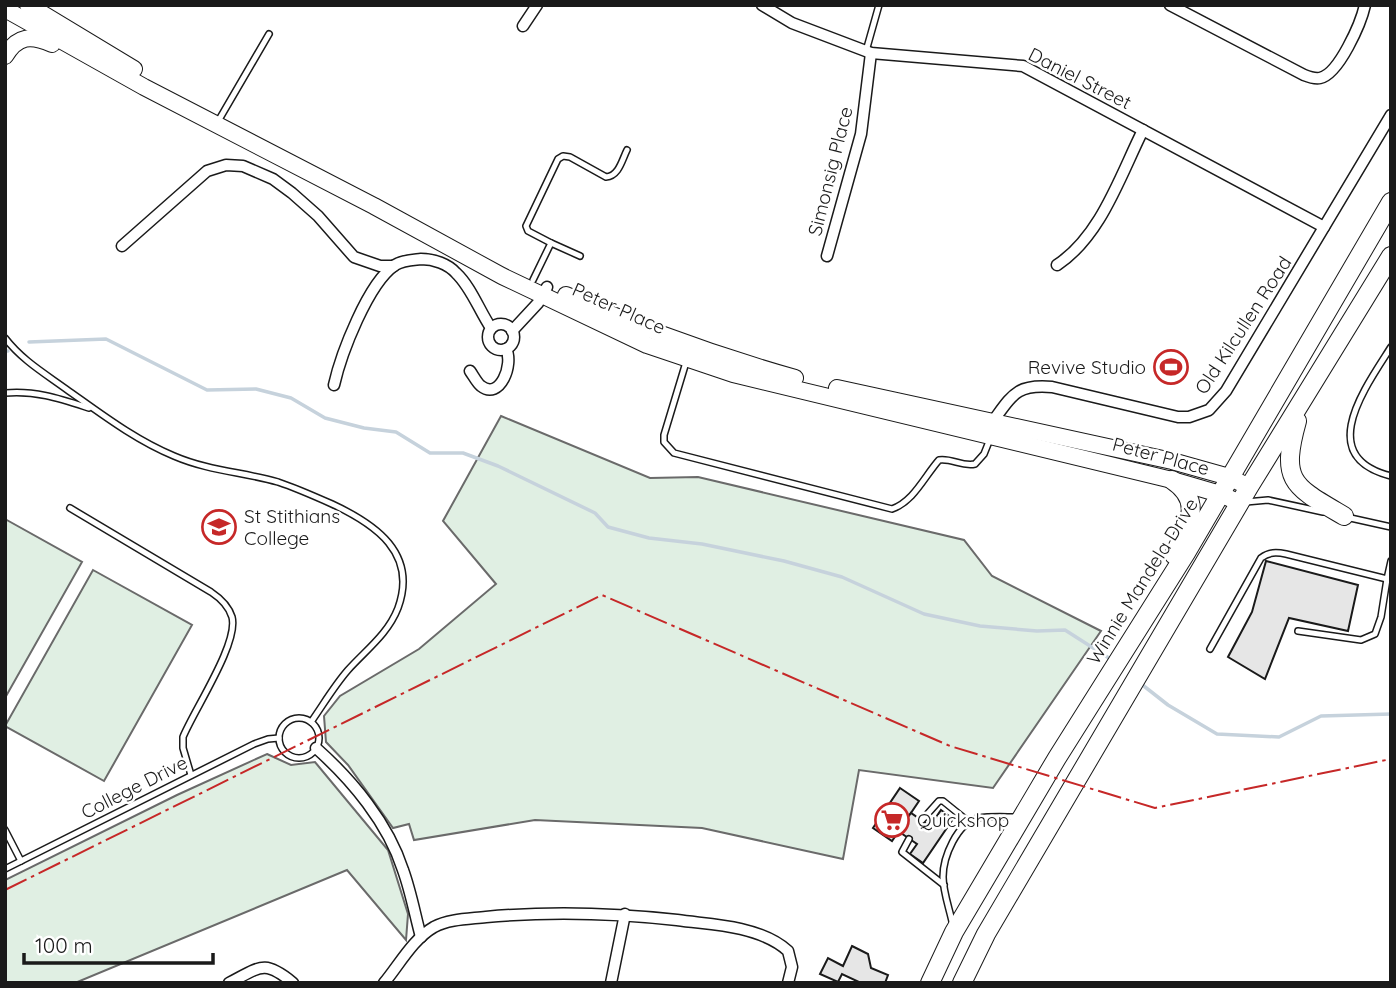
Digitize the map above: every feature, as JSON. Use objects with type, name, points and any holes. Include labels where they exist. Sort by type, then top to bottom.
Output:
[{"type":"main road","name":"Peter Place","points":[[28,5],[220,118],[541,288]]},
{"type":"main road","name":"Peter Place","points":[[5,9],[103,64],[648,345],[689,353],[733,374],[992,428],[1172,461],[1229,477],[1255,491]]},
{"type":"main road","points":[[5,55],[16,41],[31,37],[103,64]]},
{"type":"main road","name":"Winnie Mandela Drive","points":[[930,983],[954,932],[1111,670],[1186,553],[1391,202]]},
{"type":"main road","points":[[961,983],[986,934],[1134,682],[1240,503],[1255,491],[1303,401],[1391,256]]},
{"type":"main road","points":[[1303,401],[1290,449],[1289,466],[1294,479],[1306,494],[1344,516]]},
{"type":"main road","name":"Peter Place","points":[[992,428],[1220,494],[1240,503]]},
{"type":"main road","points":[[1155,600],[1192,510],[1189,495],[1172,480]]},
{"type":"street","points":[[523,26],[537,5]]},
{"type":"street","name":"Daniel Street","points":[[762,5],[792,23],[869,52],[1023,66],[1324,228]]},
{"type":"street","points":[[1170,5],[1304,75],[1318,79],[1328,74],[1340,61],[1361,21],[1365,5]]},
{"type":"street","name":"Simonsig Place","points":[[827,256],[861,134],[869,52]]},
{"type":"street","name":"Old Kilcullen Road","points":[[992,428],[1016,391],[1033,386],[1052,387],[1178,417],[1189,417],[1209,410],[1226,391],[1391,115]]},
{"type":"street","points":[[1056,265],[1072,255],[1090,235],[1143,130]]},
{"type":"street","points":[[122,246],[207,171],[226,165],[243,166],[273,179],[292,193],[318,216],[348,251],[363,261],[380,266],[394,266],[410,260],[427,259],[456,272],[491,328],[488,337],[495,349],[506,349],[513,341],[512,331],[541,288]]},
{"type":"street","points":[[363,261],[377,286]]},
{"type":"street","points":[[334,385],[345,346],[377,286],[394,266]]},
{"type":"street","points":[[491,328],[502,324],[512,331]]},
{"type":"street","points":[[470,371],[481,386],[489,389],[495,387],[503,380],[509,368],[510,358],[506,349]]},
{"type":"street","points":[[316,748],[355,789],[393,845],[403,869],[421,937]]},
{"type":"street","points":[[611,983],[625,914]]},
{"type":"street","points":[[384,983],[421,937],[434,928],[465,919],[509,915],[625,914],[723,926],[766,937],[789,951],[792,967],[788,983]]},
{"type":"street","points":[[229,983],[256,968],[269,967],[293,983]]},
{"type":"lane","points":[[869,52],[878,5]]},
{"type":"lane","points":[[220,118],[269,34]]},
{"type":"lane","points":[[580,256],[528,231],[526,226],[558,159],[570,157],[606,177],[616,173],[627,150]]},
{"type":"lane","points":[[541,288],[551,243]]},
{"type":"lane","points":[[5,338],[15,351],[40,372],[152,446],[194,464],[276,482],[305,492],[359,517],[387,539],[396,554],[401,573],[401,594],[391,623],[339,681],[311,722],[319,735],[316,748],[306,757],[294,757],[283,750],[279,738]]},
{"type":"lane","points":[[1391,347],[1356,408],[1350,439],[1352,450],[1363,466],[1391,476]]},
{"type":"lane","points":[[689,353],[664,435],[664,442],[674,453],[881,508],[892,509],[903,503],[924,482],[939,460],[947,459],[964,465],[975,464],[984,454],[992,428]]},
{"type":"lane","points":[[5,393],[57,397],[95,410]]},
{"type":"lane","name":"Peter Place","points":[[1255,491],[1268,499],[1391,527]]},
{"type":"lane","name":"Peter Place","points":[[1240,503],[1268,499]]},
{"type":"lane","points":[[70,508],[211,592],[232,616],[232,633],[225,653],[183,737],[183,748],[191,775]]},
{"type":"lane","points":[[1210,649],[1261,558],[1269,553],[1286,554],[1387,579]]},
{"type":"lane","points":[[1298,631],[1361,640],[1375,634],[1381,617],[1391,561]]},
{"type":"lane","name":"College Drive","points":[[5,869],[254,744],[279,738],[287,721],[300,718],[311,722]]},
{"type":"lane","points":[[922,820],[939,801],[943,801],[969,822]]},
{"type":"lane","points":[[954,932],[942,875],[947,855],[957,836],[969,822],[986,817],[1023,817]]},
{"type":"lane","points":[[5,830],[21,861]]},
{"type":"lane","points":[[909,839],[902,850],[903,854],[944,885]]},
{"type":"green space","points":[[501,416],[650,478],[698,477],[964,540],[992,576],[1101,631],[993,788],[859,770],[843,859],[702,828],[535,820],[414,840],[409,824],[393,828],[348,765],[326,742],[324,716],[340,696],[419,649],[496,584],[443,521]]},
{"type":"green space","points":[[5,519],[82,562],[5,698]]},
{"type":"green space","points":[[93,570],[192,625],[104,781],[5,726]]},
{"type":"green space","points":[[267,754],[291,765],[315,762],[388,850],[408,914],[406,940],[347,870],[75,983],[5,983],[5,880]]},
{"type":"building","points":[[1266,561],[1358,585],[1348,631],[1289,618],[1265,679],[1228,657],[1252,612]]},
{"type":"building","name":"Quickshop","points":[[900,788],[919,801],[892,841],[873,828]]},
{"type":"building","points":[[941,810],[953,819],[923,863],[910,854],[917,844],[898,831],[911,813],[930,826]]},
{"type":"building","points":[[852,946],[868,954],[871,968],[888,975],[885,983],[861,983],[842,974],[838,982],[820,974],[828,958],[843,966]]},
{"type":"waterway","points":[[29,342],[106,339],[207,390],[256,389],[291,398],[325,418],[364,428],[396,432],[430,453],[463,453],[498,466],[595,513],[608,527],[649,538],[702,544],[784,561],[842,577],[924,614],[980,626],[1037,631],[1065,630],[1112,660]]},
{"type":"waterway","points":[[1140,683],[1168,705],[1217,734],[1279,737],[1321,716],[1391,714]]},
{"type":"power","points":[[5,890],[602,595],[950,746],[1155,808],[1391,759]]},
{"type":"place","name":"Revive Studio","points":[[1171,367]]},
{"type":"place","name":"St Stithians College","points":[[219,527]]},
{"type":"place","name":"Quickshop","points":[[892,820]]}]
